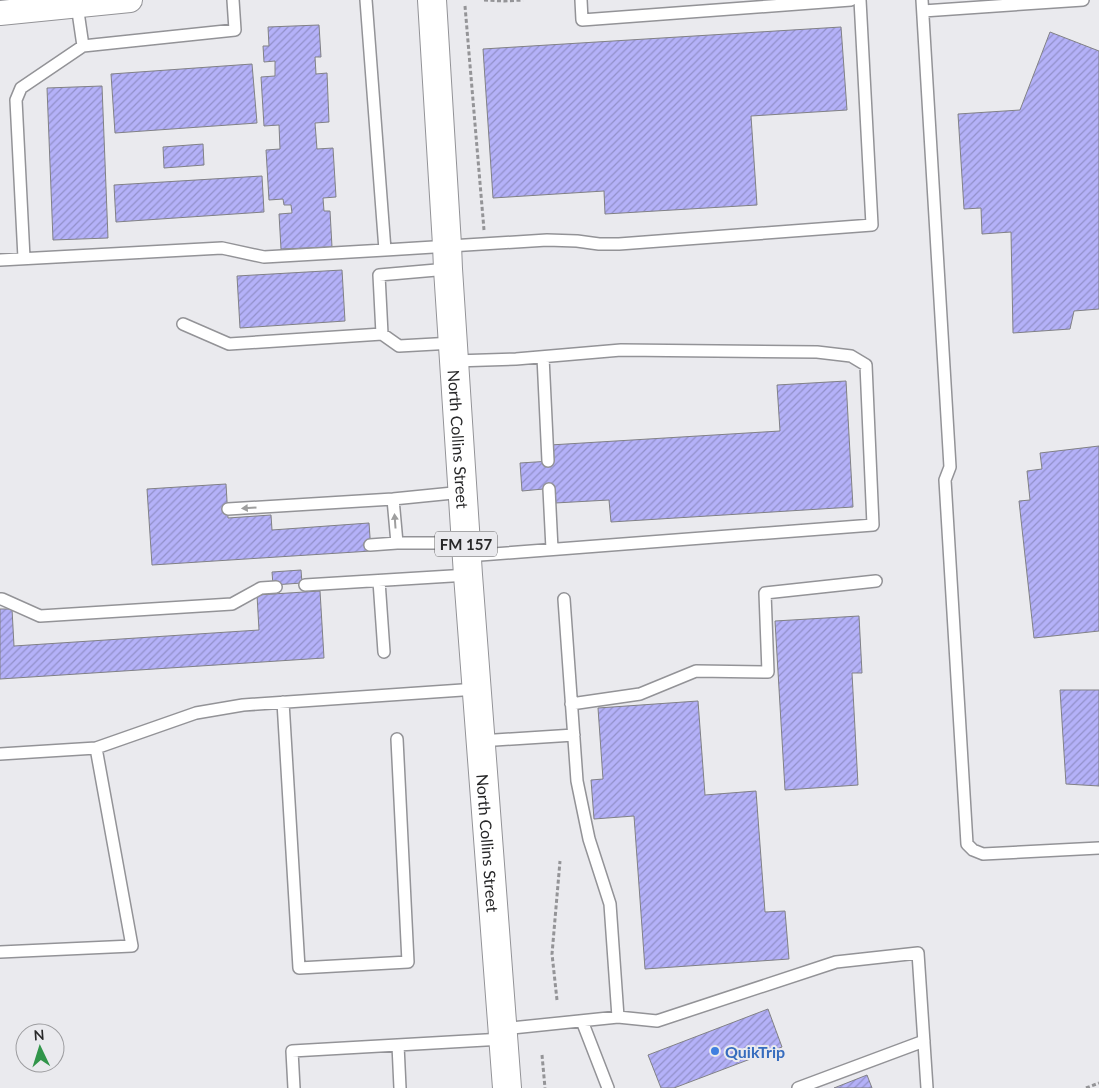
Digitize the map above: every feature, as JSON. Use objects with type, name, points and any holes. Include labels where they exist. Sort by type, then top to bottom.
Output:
[{"type":"main road","name":"North Collins Street","points":[[432,0],[476,689],[507,1088]]},
{"type":"street","points":[[0,14],[130,0]]},
{"type":"lane","points":[[24,258],[16,100],[21,88],[83,46],[235,30],[233,0]]},
{"type":"lane","points":[[366,0],[385,250]]},
{"type":"lane","points":[[581,0],[582,20],[707,5],[851,0]]},
{"type":"lane","points":[[382,334],[379,275],[448,257],[485,244],[547,240],[577,240],[599,244],[620,244],[872,225],[860,0]]},
{"type":"lane","points":[[1083,0],[922,6],[950,467],[945,480],[967,844],[973,850],[983,854],[1099,848]]},
{"type":"lane","points":[[77,5],[83,46]]},
{"type":"lane","points":[[0,260],[222,248],[264,257],[385,250],[448,257]]},
{"type":"lane","points":[[182,324],[229,344],[382,334],[399,346],[516,359],[621,350],[818,352],[851,356],[866,365],[873,525],[552,549],[467,558],[379,581],[305,585]]},
{"type":"lane","points":[[543,357],[548,461]]},
{"type":"lane","points":[[549,489],[552,549]]},
{"type":"lane","points":[[228,510],[393,499],[463,492]]},
{"type":"lane","points":[[393,499],[397,543]]},
{"type":"lane","points":[[370,545],[397,543],[467,558]]},
{"type":"lane","points":[[379,581],[384,652]]},
{"type":"lane","points":[[572,704],[640,694],[696,671],[768,672],[764,593],[876,581]]},
{"type":"lane","points":[[0,599],[40,616],[232,604],[261,588],[276,587]]},
{"type":"lane","points":[[564,599],[577,782],[588,839],[610,904],[618,1017]]},
{"type":"lane","points":[[0,754],[96,748],[196,713],[243,705],[476,689]]},
{"type":"lane","points":[[283,702],[299,968],[408,962],[397,739]]},
{"type":"lane","points":[[480,741],[574,735]]},
{"type":"lane","points":[[0,952],[132,946],[96,748]]},
{"type":"lane","points":[[294,1088],[292,1051],[398,1045],[502,1034],[582,1020],[618,1017],[657,1021],[836,962],[918,953],[928,1088]]},
{"type":"lane","points":[[582,1020],[608,1088]]},
{"type":"lane","points":[[798,1088],[924,1041]]},
{"type":"lane","points":[[398,1045],[400,1088]]},
{"type":"path","points":[[484,0],[523,0]]},
{"type":"path","points":[[465,6],[485,244]]},
{"type":"path","points":[[557,1000],[552,954],[560,861]]},
{"type":"path","points":[[542,1056],[544,1088]]},
{"type":"path","points":[[1086,1088],[1099,1083]]},
{"type":"building","points":[[319,25],[321,57],[315,57],[316,74],[327,73],[329,122],[315,123],[317,149],[333,148],[336,197],[323,198],[324,211],[330,211],[332,247],[281,249],[279,214],[292,213],[291,205],[284,205],[283,199],[269,200],[266,150],[280,149],[279,125],[264,126],[261,77],[275,76],[275,61],[264,62],[263,46],[269,46],[268,27]]},
{"type":"building","points":[[841,27],[847,110],[751,116],[757,205],[605,214],[604,191],[493,198],[483,49]]},
{"type":"building","points":[[1050,32],[1099,51],[1099,309],[1074,311],[1070,329],[1013,333],[1011,232],[982,234],[981,208],[964,209],[958,114],[1020,110]]},
{"type":"building","points":[[252,64],[257,123],[115,133],[111,74]]},
{"type":"building","points":[[102,86],[108,238],[53,240],[47,88]]},
{"type":"building","points":[[203,144],[204,165],[164,168],[163,147]]},
{"type":"building","points":[[262,176],[264,212],[116,222],[114,185]]},
{"type":"building","points":[[342,270],[345,321],[240,328],[237,276]]},
{"type":"building","points":[[846,381],[853,507],[611,522],[609,500],[555,503],[554,488],[522,491],[520,463],[551,461],[550,445],[780,431],[777,385]]},
{"type":"building","points":[[1099,446],[1099,631],[1034,638],[1019,501],[1030,500],[1027,471],[1042,469],[1040,453]]},
{"type":"building","points":[[226,484],[228,518],[271,515],[272,530],[369,523],[371,551],[152,565],[147,489]]},
{"type":"building","points":[[301,570],[302,583],[273,585],[272,572]]},
{"type":"building","points":[[320,591],[324,658],[0,679],[0,609],[12,609],[14,646],[259,630],[257,595]]},
{"type":"building","points":[[859,616],[862,673],[852,673],[858,785],[785,790],[775,621]]},
{"type":"building","points":[[1060,690],[1099,690],[1099,786],[1066,784]]},
{"type":"building","points":[[698,701],[705,795],[756,791],[765,912],[785,911],[789,959],[645,969],[634,816],[594,819],[591,780],[603,779],[598,708]]},
{"type":"building","name":"QuikTrip","points":[[768,1009],[782,1047],[674,1088],[661,1088],[648,1055]]},
{"type":"building","points":[[867,1075],[872,1088],[834,1088]]},
{"type":"place","name":"QuikTrip","points":[[715,1051]]}]
